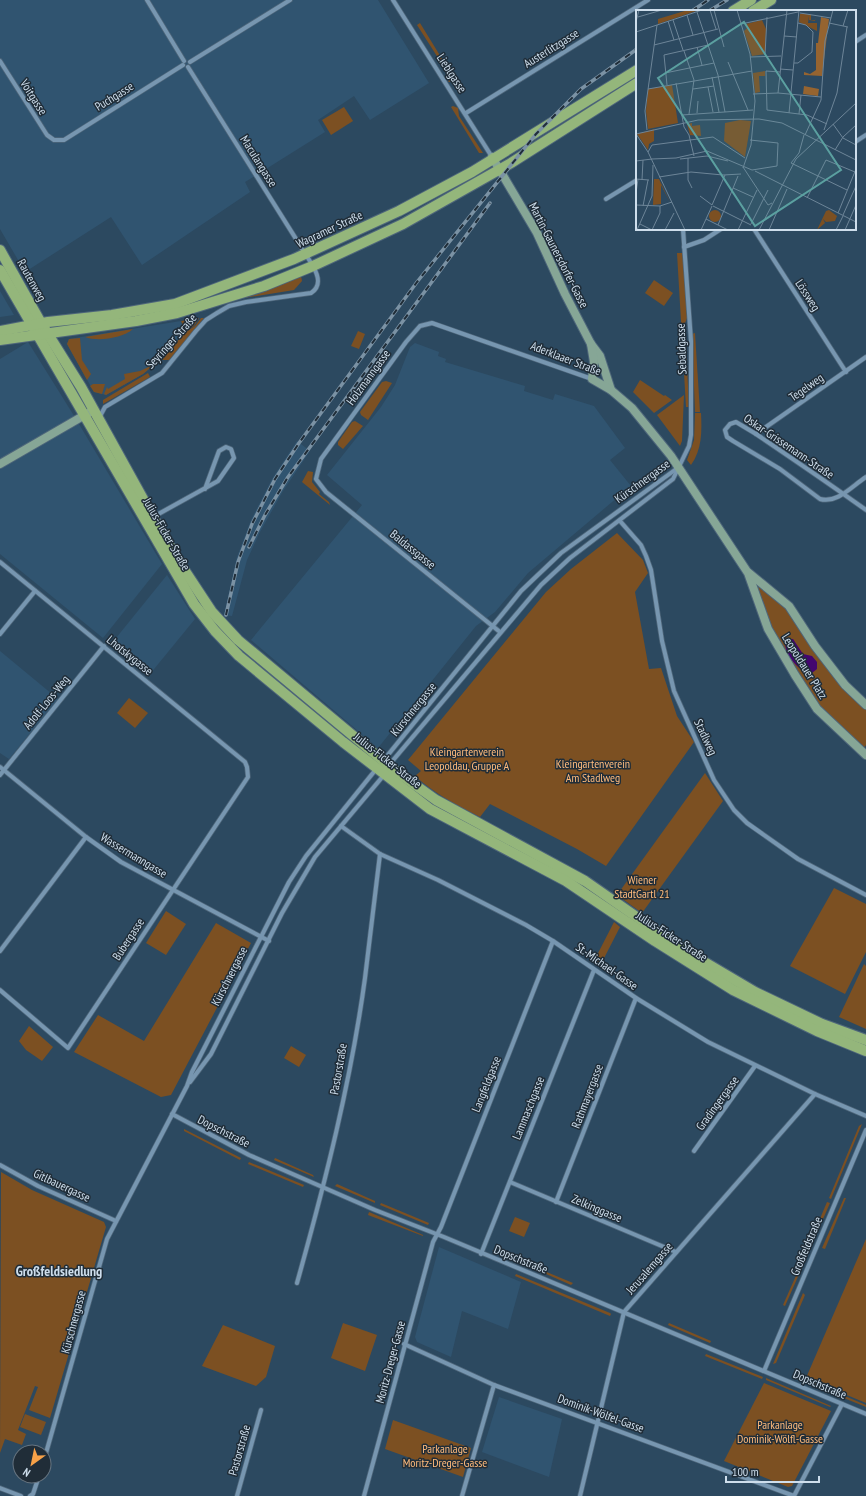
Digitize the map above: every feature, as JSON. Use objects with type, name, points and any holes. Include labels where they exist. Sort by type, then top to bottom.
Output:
[{"type":"main road","points":[[735,10],[750,0]]},
{"type":"main road","points":[[755,10],[770,0]]},
{"type":"main road","name":"Wagramer Straße","points":[[0,331],[36,324],[112,315],[175,304],[216,290],[305,255],[399,211],[472,172],[492,157],[636,71]]},
{"type":"main road","points":[[0,340],[136,321],[176,313],[264,286],[313,266],[403,224],[500,168],[636,84]]},
{"type":"main road","name":"Rautenweg","points":[[0,250],[36,324]]},
{"type":"main road","name":"Rautenweg","points":[[0,270],[36,324]]},
{"type":"main road","name":"Julius-Ficker-Straße","points":[[36,324],[94,410],[194,604],[226,644],[380,772],[430,809],[566,881],[655,941],[733,990],[817,1031],[866,1051]]},
{"type":"main road","name":"Julius-Ficker-Straße","points":[[42,334],[84,415],[149,519],[202,598],[224,626],[257,657],[387,763],[436,800],[585,881],[700,960],[755,992],[822,1024],[866,1040]]},
{"type":"street","name":"Maculangasse","points":[[147,0],[313,266]]},
{"type":"street","name":"Puchgasse","points":[[54,140],[64,140],[290,0]]},
{"type":"street","name":"Lieblgasse","points":[[393,0],[466,113],[492,157]]},
{"type":"street","name":"Austerlitzgasse","points":[[466,113],[648,0]]},
{"type":"street","points":[[856,41],[866,35]]},
{"type":"street","name":"Voitgasse","points":[[0,61],[47,135],[54,140]]},
{"type":"street","points":[[856,141],[866,135]]},
{"type":"street","name":"Martin-Gaunersdorfer-Gasse","points":[[492,157],[500,168],[537,233],[565,294],[591,344],[600,356],[611,390]]},
{"type":"street","points":[[606,198],[636,181]]},
{"type":"street","name":"Sebaldgasse","points":[[679,467],[690,444],[692,424],[691,341],[683,230]]},
{"type":"street","points":[[684,247],[704,240],[719,230]]},
{"type":"street","name":"Lössweg","points":[[755,230],[846,372]]},
{"type":"street","name":"Seyringer Straße","points":[[99,419],[105,407],[151,380],[166,369],[196,331],[216,312],[229,306],[246,302],[308,294],[314,291],[317,287],[318,277],[313,266]]},
{"type":"street","name":"Holzmanngasse","points":[[316,478],[321,459],[414,331],[420,326],[432,323],[460,332]]},
{"type":"street","name":"Aderklaaer Straße","points":[[460,332],[594,380],[611,390],[644,420],[679,467]]},
{"type":"street","name":"Martin-Gaunersdorfer-Gasse","points":[[591,344],[594,362],[594,380]]},
{"type":"street","name":"Tegelweg","points":[[756,434],[866,357]]},
{"type":"street","points":[[594,380],[603,364]]},
{"type":"street","points":[[0,464],[94,410]]},
{"type":"street","name":"Oskar-Grissemann-Straße","points":[[843,494],[828,501],[820,499],[780,468],[732,441],[727,437],[725,430],[730,424],[736,422],[756,434],[843,494],[866,510]]},
{"type":"street","points":[[149,519],[205,489],[218,481],[234,458],[231,449],[226,447],[219,451],[205,489]]},
{"type":"street","name":"Kürschnergasse","points":[[49,1444],[107,1239],[187,1086],[192,1072],[289,882],[306,856],[550,576],[673,479],[679,467]]},
{"type":"street","name":"Kürschnergasse","points":[[187,1086],[211,1054],[297,886],[315,857],[341,826],[380,772],[521,591],[561,553],[679,467]]},
{"type":"street","name":"Leopoldauer Platz","points":[[679,467],[748,573],[768,629],[795,675],[818,709],[866,755]]},
{"type":"street","points":[[843,494],[866,477]]},
{"type":"street","name":"Baldassgasse","points":[[316,478],[326,492],[500,632]]},
{"type":"street","name":"Stadlweg","points":[[620,521],[641,545],[646,556],[651,570],[662,641],[674,691],[714,780],[734,810],[747,823],[798,859],[866,895]]},
{"type":"street","name":"Lhotskygasse","points":[[0,562],[247,765]]},
{"type":"street","name":"Leopoldauer Platz","points":[[748,573],[789,606],[815,646],[845,685],[866,705]]},
{"type":"street","points":[[0,634],[35,591]]},
{"type":"street","name":"Adolf-Loos-Weg","points":[[0,775],[2,769],[104,646]]},
{"type":"street","name":"Bubergasse","points":[[0,990],[68,1048],[248,777],[247,765]]},
{"type":"street","name":"Wassermanngasse","points":[[2,769],[86,837],[121,862],[269,942]]},
{"type":"street","name":"St.-Michael-Gasse","points":[[341,826],[380,854],[506,914],[553,941],[636,998],[708,1042],[815,1094],[866,1116]]},
{"type":"street","points":[[0,951],[86,837]]},
{"type":"street","name":"Pastorstraße","points":[[297,1283],[323,1188],[344,1093],[365,978],[380,854]]},
{"type":"street","name":"Langfeldgasse","points":[[437,1234],[553,941]]},
{"type":"street","name":"Lammaschgasse","points":[[481,1254],[594,970]]},
{"type":"street","name":"Rathmayergasse","points":[[556,1202],[636,998]]},
{"type":"street","name":"Gradingergasse","points":[[694,1151],[756,1066]]},
{"type":"street","name":"Jerusalemgasse","points":[[580,1496],[624,1312],[815,1094]]},
{"type":"street","name":"Dopschstraße","points":[[172,1114],[249,1155],[323,1188],[437,1234],[481,1254],[624,1312],[866,1414]]},
{"type":"street","name":"Großfeldstraße","points":[[764,1371],[866,1130]]},
{"type":"street","name":"Gitlbauergasse","points":[[0,1166],[38,1186],[116,1220]]},
{"type":"street","name":"Zelkinggasse","points":[[510,1182],[676,1252]]},
{"type":"street","name":"Moritz-Dreger-Gasse","points":[[364,1496],[404,1344],[433,1242],[437,1234]]},
{"type":"street","name":"Dominik-Wölfel-Gasse","points":[[404,1344],[494,1385],[598,1422],[794,1496]]},
{"type":"street","points":[[462,1496],[494,1385]]},
{"type":"street","points":[[794,1496],[842,1404]]},
{"type":"street","name":"Pastorstraße","points":[[237,1496],[261,1410]]},
{"type":"street","points":[[30,1496],[33,1494],[36,1484]]},
{"type":"street","points":[[0,1488],[21,1496]]},
{"type":"shaded area","points":[[0,0],[378,0],[429,83],[370,120],[354,96],[318,120],[325,132],[245,182],[250,192],[142,265],[111,217],[25,272],[0,229]]},
{"type":"shaded area","points":[[0,291],[14,315],[0,317]]},
{"type":"shaded area","points":[[181,321],[185,331],[155,364],[143,374],[106,395],[94,392],[67,344],[69,339]]},
{"type":"shaded area","points":[[28,342],[76,419],[162,564],[103,638],[0,554],[0,359]]},
{"type":"shaded area","points":[[415,343],[439,352],[438,356],[446,359],[445,362],[525,386],[524,391],[553,400],[555,394],[594,406],[625,448],[610,460],[631,486],[528,573],[495,612],[476,626],[378,748],[251,640],[362,505],[327,475],[381,407],[395,385],[410,347]]},
{"type":"shaded area","points":[[297,441],[310,451],[283,491],[260,532],[247,560],[232,616],[224,615],[237,557],[251,520],[272,479]]},
{"type":"shaded area","points":[[167,575],[195,619],[150,674],[112,643]]},
{"type":"shaded area","points":[[788,639],[793,639],[803,654],[812,656],[817,662],[817,669],[812,673],[807,672],[802,670],[793,662],[785,646],[785,641]]},
{"type":"shaded area","points":[[0,651],[58,699],[9,759],[0,753]]},
{"type":"shaded area","points":[[439,1247],[521,1282],[508,1329],[462,1311],[451,1357],[417,1342],[415,1337]]},
{"type":"shaded area","points":[[499,1397],[562,1419],[549,1477],[482,1452]]},
{"type":"green space","points":[[420,23],[455,80],[448,81],[451,78],[417,25]]},
{"type":"green space","points":[[453,106],[458,108],[459,116],[483,153],[479,153],[451,107]]},
{"type":"green space","points":[[344,107],[353,121],[331,135],[322,120]]},
{"type":"green space","points":[[677,253],[683,253],[687,318],[685,323],[689,407],[686,407]]},
{"type":"green space","points":[[301,276],[302,281],[294,290],[238,299],[238,298]]},
{"type":"green space","points":[[654,280],[673,293],[664,306],[645,293]]},
{"type":"green space","points":[[199,318],[194,326],[185,331],[181,321]]},
{"type":"green space","points":[[201,318],[204,318],[169,360],[162,360],[184,333],[195,326]]},
{"type":"green space","points":[[133,329],[117,337],[97,339],[85,337]]},
{"type":"green space","points":[[358,331],[365,334],[359,349],[351,346]]},
{"type":"green space","points":[[695,333],[700,412],[695,412],[692,334]]},
{"type":"green space","points":[[80,338],[82,360],[91,374],[87,380],[67,344],[69,339]]},
{"type":"green space","points":[[155,364],[143,374],[106,395],[104,394],[107,387],[108,389],[125,379],[124,374],[140,371]]},
{"type":"green space","points":[[148,373],[150,377],[103,404],[103,400]]},
{"type":"green space","points":[[640,380],[672,400],[654,413],[633,392]]},
{"type":"green space","points":[[386,381],[392,383],[368,420],[361,415],[360,412],[382,382]]},
{"type":"green space","points":[[93,384],[105,384],[102,394],[94,392],[90,386]]},
{"type":"green space","points":[[684,395],[682,441],[680,446],[657,415]]},
{"type":"green space","points":[[695,413],[701,413],[701,433],[699,447],[695,459],[691,465],[687,460],[694,440]]},
{"type":"green space","points":[[355,421],[363,426],[343,449],[338,445],[338,442],[352,422]]},
{"type":"green space","points":[[308,471],[313,472],[312,482],[320,492],[319,494],[329,502],[330,505],[302,482]]},
{"type":"green space","points":[[617,533],[643,560],[648,573],[635,592],[649,669],[661,668],[677,716],[694,742],[606,866],[577,849],[490,804],[480,817],[446,799],[415,776],[421,771],[408,760],[546,592],[571,569]]},
{"type":"green space","points":[[748,573],[789,606],[815,646],[866,705],[866,745],[861,752],[817,709],[768,629]]},
{"type":"green space","points":[[129,698],[148,713],[135,728],[117,713]]},
{"type":"green space","name":"Wiener StadtGartl 21","points":[[705,773],[723,801],[642,913],[617,895]]},
{"type":"green space","points":[[834,888],[866,904],[866,952],[845,994],[790,966]]},
{"type":"green space","points":[[166,911],[186,924],[166,955],[146,943]]},
{"type":"green space","points":[[614,922],[620,927],[600,966],[594,961]]},
{"type":"green space","points":[[216,923],[251,943],[171,1095],[161,1097],[74,1052],[98,1015],[144,1041]]},
{"type":"green space","points":[[864,964],[866,966],[866,1029],[839,1017]]},
{"type":"green space","points":[[29,1026],[53,1047],[42,1061],[26,1050],[19,1041]]},
{"type":"green space","points":[[291,1046],[306,1055],[299,1067],[284,1058]]},
{"type":"green space","points":[[862,1124],[831,1199],[829,1198],[859,1126]]},
{"type":"green space","points":[[184,1129],[241,1158],[240,1160],[184,1131]]},
{"type":"green space","points":[[275,1158],[313,1175],[314,1177],[274,1160]]},
{"type":"green space","points":[[249,1162],[304,1185],[303,1187],[248,1164]]},
{"type":"green space","points":[[1,1172],[32,1190],[104,1222],[106,1227],[50,1418],[29,1410],[38,1387],[35,1386],[18,1430],[26,1434],[22,1444],[5,1439],[0,1453]]},
{"type":"green space","points":[[337,1184],[375,1201],[375,1203],[335,1186]]},
{"type":"green space","points":[[844,1198],[846,1198],[825,1249],[822,1248]]},
{"type":"green space","points":[[827,1202],[830,1203],[808,1253],[806,1252]]},
{"type":"green space","points":[[381,1203],[429,1223],[428,1225],[380,1205]]},
{"type":"green space","points":[[369,1212],[423,1235],[423,1236],[368,1215]]},
{"type":"green space","points":[[515,1217],[530,1223],[524,1237],[509,1231]]},
{"type":"green space","points":[[866,1239],[866,1403],[806,1378]]},
{"type":"green space","points":[[492,1250],[494,1250],[573,1283],[571,1285]]},
{"type":"green space","points":[[806,1253],[808,1254],[785,1306],[783,1305]]},
{"type":"green space","points":[[516,1274],[611,1314],[610,1316],[515,1276]]},
{"type":"green space","points":[[803,1293],[805,1295],[776,1363],[773,1364]]},
{"type":"green space","points":[[343,1323],[377,1335],[365,1371],[331,1358]]},
{"type":"green space","points":[[669,1323],[711,1341],[710,1343],[668,1325]]},
{"type":"green space","points":[[223,1325],[275,1346],[266,1377],[256,1386],[202,1366]]},
{"type":"green space","points":[[706,1354],[763,1377],[762,1379],[705,1356]]},
{"type":"green space","points":[[798,1376],[866,1405],[866,1407],[797,1379]]},
{"type":"green space","points":[[766,1378],[831,1406],[830,1407],[766,1380]]},
{"type":"green space","name":"Parkanlage Dominik-Wölfl-Gasse","points":[[764,1383],[831,1411],[792,1486],[788,1487],[724,1461]]},
{"type":"green space","points":[[25,1414],[46,1422],[41,1435],[20,1427]]},
{"type":"green space","name":"Parkanlage Moritz-Dreger-Gasse","points":[[393,1420],[471,1448],[463,1477],[385,1449]]},
{"type":"railway","points":[[693,10],[708,0]]},
{"type":"railway","points":[[711,10],[727,0]]},
{"type":"railway","points":[[226,615],[238,562],[252,524],[275,479],[299,443],[417,282],[536,134],[581,89],[636,50]]},
{"type":"railway","points":[[249,547],[265,515],[288,477],[490,203]]},
{"type":"district","name":"Großfeldsiedlung","points":[[59,1271]]},
{"type":"park label","name":"Kleingartenverein Leopoldau, Gruppe A","points":[[467,758]]},
{"type":"park label","name":"Kleingartenverein Am Stadlweg","points":[[593,770]]}]
